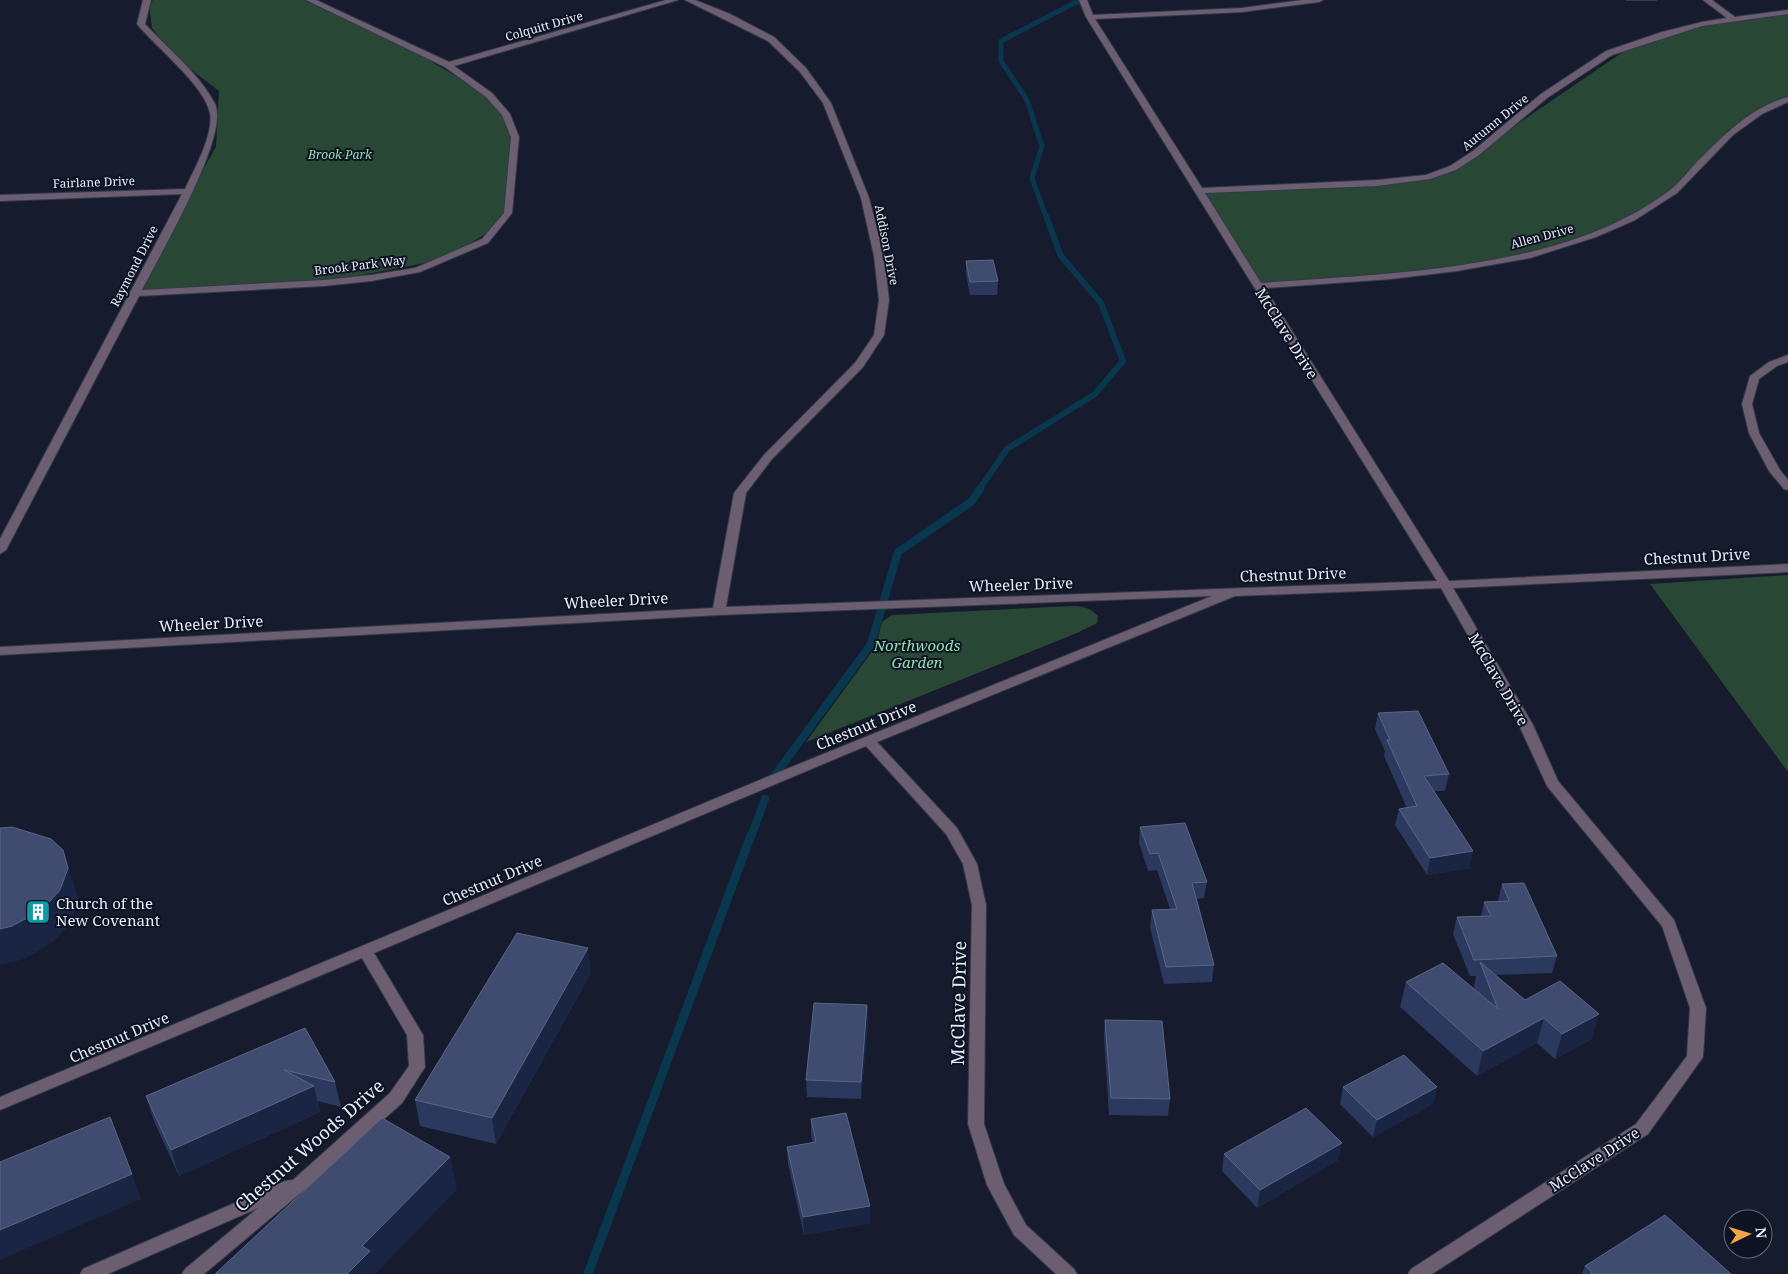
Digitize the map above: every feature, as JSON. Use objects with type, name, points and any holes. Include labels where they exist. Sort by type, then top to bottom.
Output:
[{"type":"street","name":"Raymond Drive","points":[[0,550],[136,293],[188,191],[211,138],[214,114],[208,97],[141,24],[147,0]]},
{"type":"street","name":"Brook Park Way","points":[[136,293],[371,278],[417,270],[485,241],[508,213],[515,137],[506,114],[489,95],[448,65],[310,0]]},
{"type":"street","name":"Colquitt Drive","points":[[448,65],[674,0]]},
{"type":"street","name":"Addison Drive","points":[[689,0],[727,16],[771,39],[803,70],[827,102],[865,198],[879,256],[884,300],[879,335],[859,365],[768,457],[740,493],[719,611]]},
{"type":"street","points":[[1090,17],[1242,10],[1319,0]]},
{"type":"street","points":[[1708,0],[1733,19]]},
{"type":"street","name":"McClave Drive","points":[[1084,2],[1090,17],[1445,584],[1526,725],[1552,784],[1669,924],[1698,1008],[1696,1057],[1642,1129],[1417,1274]]},
{"type":"street","name":"Autumn Drive","points":[[1200,191],[1377,183],[1428,177],[1453,168],[1476,153],[1544,96],[1609,53],[1702,24],[1788,12]]},
{"type":"street","name":"Allen Drive","points":[[1258,286],[1391,276],[1457,268],[1530,255],[1593,235],[1632,218],[1674,191],[1730,133],[1759,112],[1788,99]]},
{"type":"street","name":"Fairlane Drive","points":[[0,198],[188,191]]},
{"type":"street","points":[[1788,358],[1773,364],[1754,378],[1747,404],[1754,433],[1775,471],[1788,487]]},
{"type":"street","name":"Chestnut Drive","points":[[0,1104],[772,780],[1234,592],[1788,568]]},
{"type":"street","name":"Wheeler Drive","points":[[0,651],[719,611],[1234,592]]},
{"type":"street","name":"McClave Drive","points":[[870,741],[952,831],[970,864],[979,905],[976,1124],[996,1185],[1020,1230],[1068,1274]]},
{"type":"street","name":"Chestnut Woods Drive","points":[[191,1274],[304,1180],[396,1098],[417,1067],[415,1035],[365,951]]},
{"type":"street","points":[[89,1274],[304,1180]]},
{"type":"green space","name":"Brook Park","points":[[153,0],[309,0],[399,43],[494,98],[516,137],[503,224],[441,260],[335,280],[132,292],[216,147],[219,91],[176,58],[152,28],[149,5]]},
{"type":"green space","points":[[1788,11],[1788,101],[1728,130],[1681,186],[1629,222],[1542,251],[1440,270],[1256,288],[1201,193],[1391,182],[1450,170],[1639,41],[1744,16]]},
{"type":"green space","points":[[1788,575],[1788,772],[1650,584]]},
{"type":"green space","name":"Northwoods Garden","points":[[1083,607],[1092,611],[1098,616],[1097,623],[1077,633],[806,742],[876,646],[882,622],[892,615]]},
{"type":"building","points":[[993,260],[998,281],[970,282],[966,261]]},
{"type":"building","points":[[1418,711],[1449,774],[1424,776],[1473,851],[1430,858],[1399,809],[1417,806],[1387,740],[1390,740],[1378,713]]},
{"type":"building","points":[[1185,823],[1207,882],[1192,883],[1214,965],[1166,967],[1152,910],[1177,909],[1158,853],[1150,854],[1140,827]]},
{"type":"building","points":[[12,827],[51,839],[63,850],[68,868],[60,890],[42,910],[12,926],[0,929],[0,828]]},
{"type":"building","points":[[1524,883],[1557,956],[1474,960],[1457,917],[1491,916],[1484,902],[1509,901],[1502,884]]},
{"type":"building","points":[[517,933],[588,948],[492,1118],[415,1100]]},
{"type":"building","points":[[1480,962],[1525,1000],[1560,981],[1599,1014],[1562,1034],[1544,1018],[1483,1051],[1406,982],[1443,963],[1498,1009]]},
{"type":"building","points":[[814,1003],[867,1005],[861,1082],[806,1080]]},
{"type":"building","points":[[1105,1020],[1162,1021],[1170,1099],[1111,1098]]},
{"type":"building","points":[[305,1028],[335,1082],[284,1070],[314,1086],[171,1150],[146,1096]]},
{"type":"building","points":[[1404,1055],[1437,1087],[1377,1120],[1343,1087]]},
{"type":"building","points":[[1306,1108],[1342,1143],[1260,1190],[1224,1154]]},
{"type":"building","points":[[846,1113],[870,1206],[803,1217],[787,1147],[816,1142],[811,1119]]},
{"type":"building","points":[[110,1117],[132,1174],[0,1230],[0,1162]]},
{"type":"building","points":[[382,1118],[450,1157],[362,1246],[370,1251],[347,1274],[215,1274]]},
{"type":"building","points":[[1665,1215],[1731,1274],[1590,1274],[1592,1272],[1585,1266]]},
{"type":"waterway","points":[[1046,217],[1032,178],[1042,146],[1027,100],[1001,61],[1001,41],[1080,0]]},
{"type":"waterway","points":[[979,490],[1007,449],[1095,394],[1123,361],[1101,303],[1061,256],[1046,216]]},
{"type":"waterway","points":[[773,778],[871,644],[898,552],[971,502],[980,489]]},
{"type":"waterway","points":[[751,837],[765,799]]},
{"type":"waterway","points":[[588,1274],[751,835]]},
{"type":"place","name":"Church of the New Covenant","points":[[38,912]]}]
